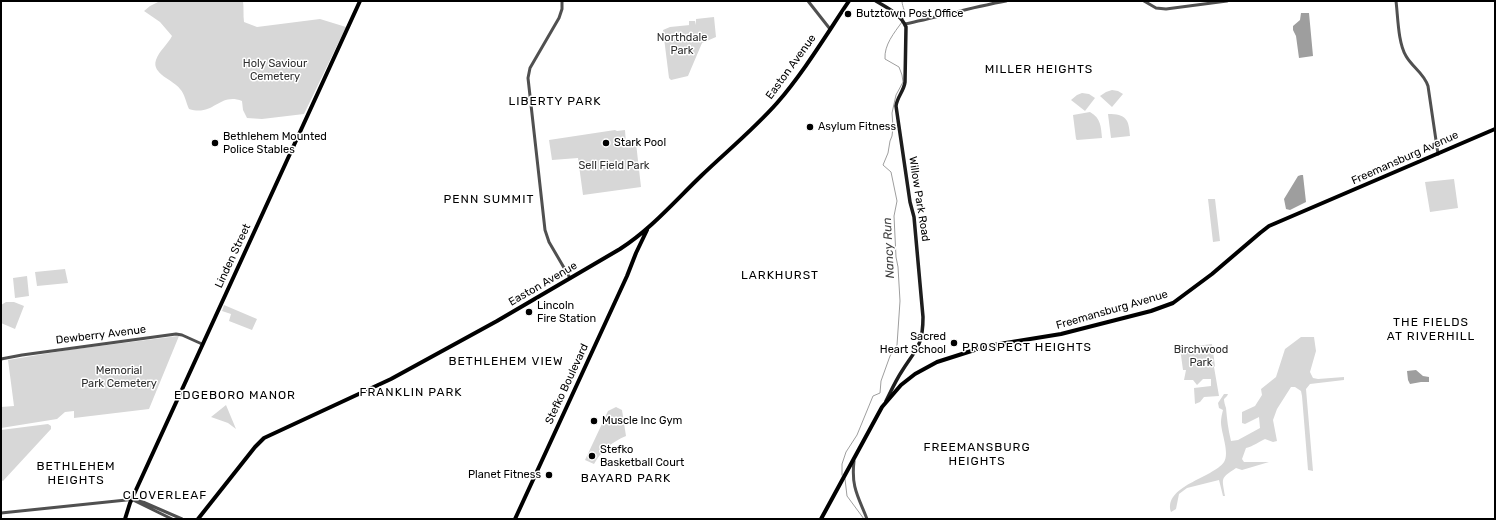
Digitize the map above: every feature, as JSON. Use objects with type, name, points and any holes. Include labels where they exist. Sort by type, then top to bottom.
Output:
[{"type":"main road","name":"Linden Street","points":[[125,519],[132,500],[202,344],[360,1]]},
{"type":"main road","name":"Easton Avenue","points":[[198,519],[255,447],[264,438],[391,379],[497,321],[620,249],[647,229],[671,208],[703,174],[775,105],[799,74],[849,1]]},
{"type":"main road","points":[[876,1],[903,22]]},
{"type":"main road","name":"Willow Park Road","points":[[882,407],[902,370],[918,348],[923,326],[914,217],[910,202],[896,106],[897,100],[904,89],[905,82],[907,36],[903,22]]},
{"type":"main road","name":"Freemansburg Avenue","points":[[822,519],[882,407],[900,385],[915,374],[937,362],[993,345],[1061,334],[1151,311],[1173,303],[1212,274],[1254,237],[1269,226],[1495,128]]},
{"type":"main road","name":"Stefko Boulevard","points":[[636,256],[647,229]]},
{"type":"main road","name":"Stefko Boulevard","points":[[515,519],[648,232],[647,229]]},
{"type":"main road","points":[[620,249],[632,245],[636,246],[638,249]]},
{"type":"street","points":[[562,1],[562,9],[559,18],[530,68],[528,78],[545,230],[549,242],[570,278]]},
{"type":"street","points":[[808,1],[830,29]]},
{"type":"street","points":[[903,22],[943,16],[974,7],[1006,1]]},
{"type":"street","points":[[1144,1],[1156,8],[1166,9],[1227,1]]},
{"type":"street","points":[[1396,1],[1403,51],[1424,78],[1428,86],[1438,154]]},
{"type":"street","name":"Dewberry Avenue","points":[[1,359],[176,334],[202,344]]},
{"type":"street","points":[[854,459],[852,475],[853,484],[867,519]]},
{"type":"street","points":[[1,513],[140,499],[182,519]]},
{"type":"street","points":[[132,500],[172,519]]},
{"type":"green space","name":"Holy Saviour Cemetery","points":[[160,1],[243,1],[244,22],[257,27],[320,19],[346,27],[304,114],[262,119],[247,118],[243,110],[242,101],[234,99],[222,102],[205,110],[198,111],[189,109],[182,91],[157,69],[155,65],[157,57],[172,36],[160,22],[144,11]]},
{"type":"green space","name":"Northdale Park","points":[[714,17],[716,37],[702,43],[688,76],[671,80],[669,78],[663,30],[670,27],[690,25],[689,21],[695,21],[696,25],[696,19]]},
{"type":"green space","points":[[1112,90],[1123,94],[1112,107],[1100,96]]},
{"type":"green space","points":[[1082,93],[1089,94],[1095,98],[1085,111],[1071,100]]},
{"type":"green space","points":[[1090,112],[1094,114],[1098,120],[1101,127],[1102,138],[1077,140],[1073,115]]},
{"type":"green space","points":[[1108,114],[1123,116],[1129,125],[1130,136],[1111,138]]},
{"type":"green space","name":"Sell Field Park","points":[[615,130],[625,130],[626,144],[636,143],[641,187],[583,195],[578,158],[552,160],[549,140]]},
{"type":"green space","points":[[1454,179],[1458,208],[1430,212],[1425,182]]},
{"type":"green space","points":[[1208,199],[1215,199],[1220,241],[1213,242]]},
{"type":"green space","points":[[65,269],[68,283],[37,286],[35,272]]},
{"type":"green space","points":[[27,276],[29,296],[15,298],[13,278]]},
{"type":"green space","points":[[6,302],[14,302],[24,306],[15,329],[1,323],[1,305]]},
{"type":"green space","points":[[224,305],[257,319],[252,330],[229,321],[231,314],[222,311]]},
{"type":"green space","name":"Memorial Park Cemetery","points":[[179,336],[149,409],[74,418],[74,411],[65,412],[57,419],[1,428],[1,407],[14,406],[8,360],[68,350]]},
{"type":"green space","points":[[1301,337],[1314,337],[1316,351],[1310,372],[1313,378],[1344,377],[1344,380],[1310,384],[1306,389],[1313,471],[1308,470],[1301,391],[1295,387],[1291,387],[1277,409],[1273,420],[1277,441],[1273,442],[1265,439],[1246,448],[1242,459],[1244,462],[1269,462],[1242,470],[1236,468],[1227,474],[1223,479],[1225,496],[1223,496],[1219,480],[1187,488],[1179,494],[1176,509],[1171,512],[1171,503],[1174,495],[1190,483],[1218,468],[1226,458],[1226,448],[1221,427],[1223,410],[1219,408],[1218,403],[1224,394],[1228,394],[1224,400],[1231,441],[1238,440],[1260,428],[1259,417],[1245,424],[1242,423],[1242,412],[1255,406],[1262,395],[1261,389],[1276,377],[1285,349]]},
{"type":"green space","name":"Birchwood Park","points":[[1212,344],[1219,396],[1204,397],[1200,402],[1195,404],[1194,388],[1211,386],[1211,379],[1203,379],[1197,385],[1193,380],[1184,380],[1186,370],[1183,370],[1180,348]]},
{"type":"green space","points":[[226,405],[236,429],[228,423],[211,417]]},
{"type":"green space","name":"BAYARD PARK","points":[[616,407],[622,410],[626,436],[608,447],[594,464],[585,460],[608,411]]},
{"type":"green space","points":[[48,424],[51,426],[51,429],[3,481],[1,480],[1,430]]},
{"type":"shaded area","points":[[1301,13],[1309,13],[1313,56],[1299,58],[1293,26],[1300,20]]},
{"type":"shaded area","points":[[1303,175],[1306,202],[1290,210],[1286,209],[1284,199],[1298,176]]},
{"type":"shaded area","points":[[1416,370],[1423,376],[1429,377],[1429,382],[1410,384],[1407,371]]},
{"type":"waterway","name":"Nancy Run","points":[[902,1],[904,12],[903,19]]},
{"type":"waterway","name":"Nancy Run","points":[[842,475],[842,464],[846,452],[857,435],[873,396],[880,393],[881,381],[890,356],[897,345],[900,301],[894,216],[897,201],[891,172],[883,165],[888,153],[892,136],[892,113],[896,95],[903,82],[899,67],[885,59],[885,54],[890,39],[902,22]]},
{"type":"waterway","name":"Nancy Run","points":[[845,479],[847,496],[864,519]]},
{"type":"place","name":"Butztown Post Office","points":[[848,14]]},
{"type":"place","name":"Asylum Fitness","points":[[810,127]]},
{"type":"place","name":"Bethlehem Mounted Police Stables","points":[[215,143]]},
{"type":"place","name":"Stark Pool","points":[[606,143]]},
{"type":"place","name":"Lincoln Fire Station","points":[[529,312]]},
{"type":"place","name":"Sacred Heart School","points":[[954,343]]},
{"type":"place","name":"Muscle Inc Gym","points":[[594,421]]},
{"type":"place","name":"Stefko Basketball Court","points":[[592,456]]},
{"type":"place","name":"Planet Fitness","points":[[549,475]]},
{"type":"district","name":"MILLER HEIGHTS","points":[[1039,70]]},
{"type":"district","name":"LIBERTY PARK","points":[[555,102]]},
{"type":"district","name":"PENN SUMMIT","points":[[489,200]]},
{"type":"district","name":"LARKHURST","points":[[780,276]]},
{"type":"district","name":"THE FIELDS AT RIVERHILL","points":[[1431,330]]},
{"type":"district","name":"PROSPECT HEIGHTS","points":[[1027,348]]},
{"type":"district","name":"BETHLEHEM VIEW","points":[[506,362]]},
{"type":"district","name":"FRANKLIN PARK","points":[[411,393]]},
{"type":"district","name":"EDGEBORO MANOR","points":[[235,396]]},
{"type":"district","name":"FREEMANSBURG HEIGHTS","points":[[977,455]]},
{"type":"district","name":"BETHLEHEM HEIGHTS","points":[[76,474]]},
{"type":"district","name":"BAYARD PARK","points":[[626,479]]},
{"type":"district","name":"CLOVERLEAF","points":[[165,496]]}]
